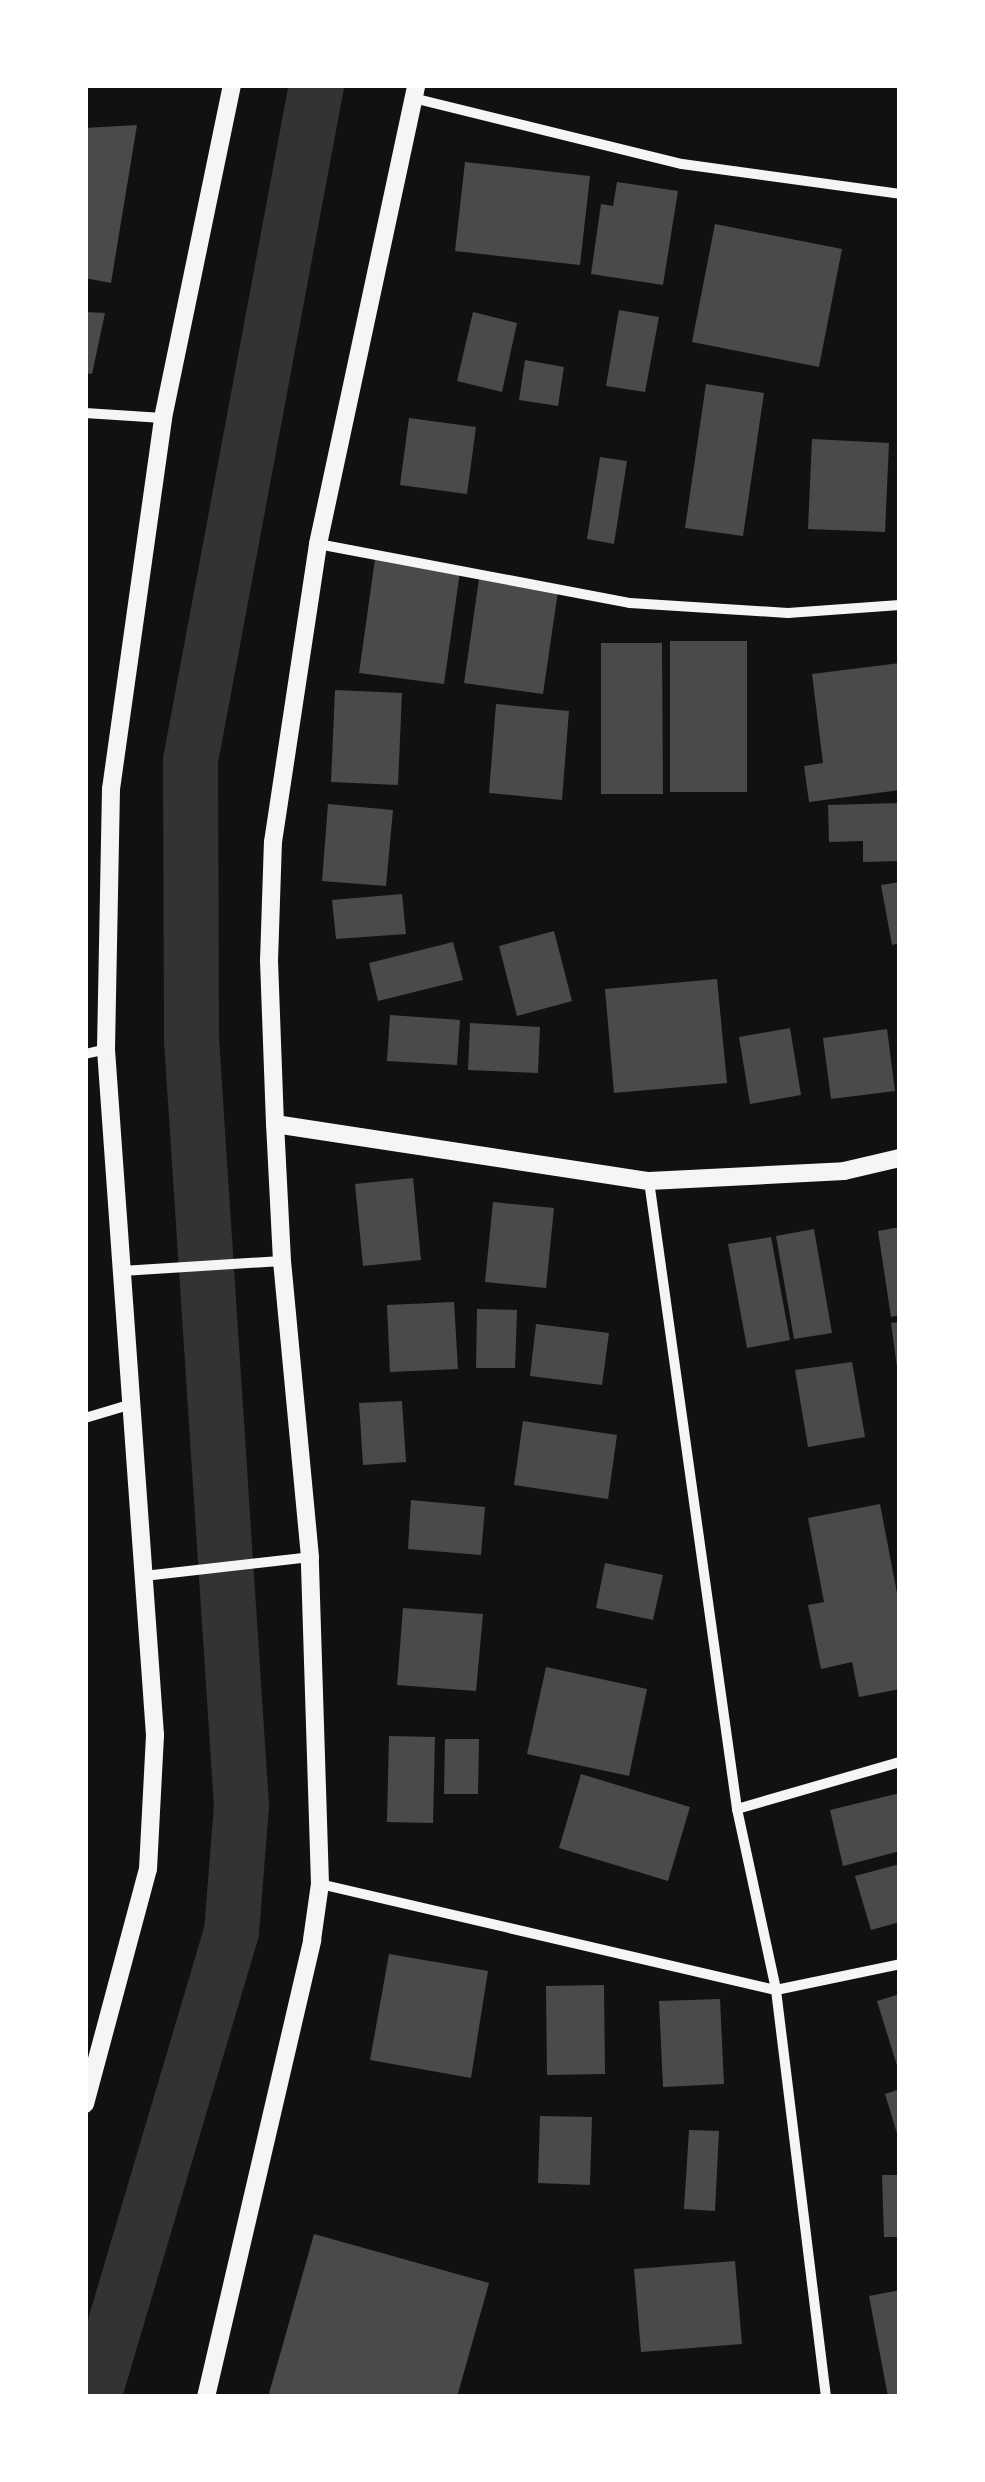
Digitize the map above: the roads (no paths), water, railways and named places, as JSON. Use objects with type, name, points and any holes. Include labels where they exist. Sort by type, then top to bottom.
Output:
[{"type":"street","points":[[85,2104],[89,2072],[148,1869],[156,1735],[106,1050],[111,789],[163,418],[232,85]]},
{"type":"street","points":[[206,2397],[312,1940],[320,1884],[310,1557],[282,1261],[275,1124],[270,961],[273,842],[318,544],[414,92],[682,164],[900,194]]},
{"type":"street","points":[[85,413],[163,418]]},
{"type":"street","points":[[318,544],[630,603],[788,613],[900,604]]},
{"type":"street","points":[[85,1054],[106,1050]]},
{"type":"street","points":[[275,1124],[649,1180],[844,1170],[900,1158]]},
{"type":"street","points":[[649,1180],[737,1809],[776,1990],[826,2397]]},
{"type":"street","points":[[122,1271],[282,1261]]},
{"type":"street","points":[[85,1418],[132,1404]]},
{"type":"street","points":[[144,1576],[310,1557]]},
{"type":"street","points":[[737,1809],[900,1762]]},
{"type":"street","points":[[320,1884],[776,1990],[900,1964]]},
{"type":"waterway","points":[[93,2397],[231,1932],[241,1806],[191,1039],[190,760],[316,85]]}]
